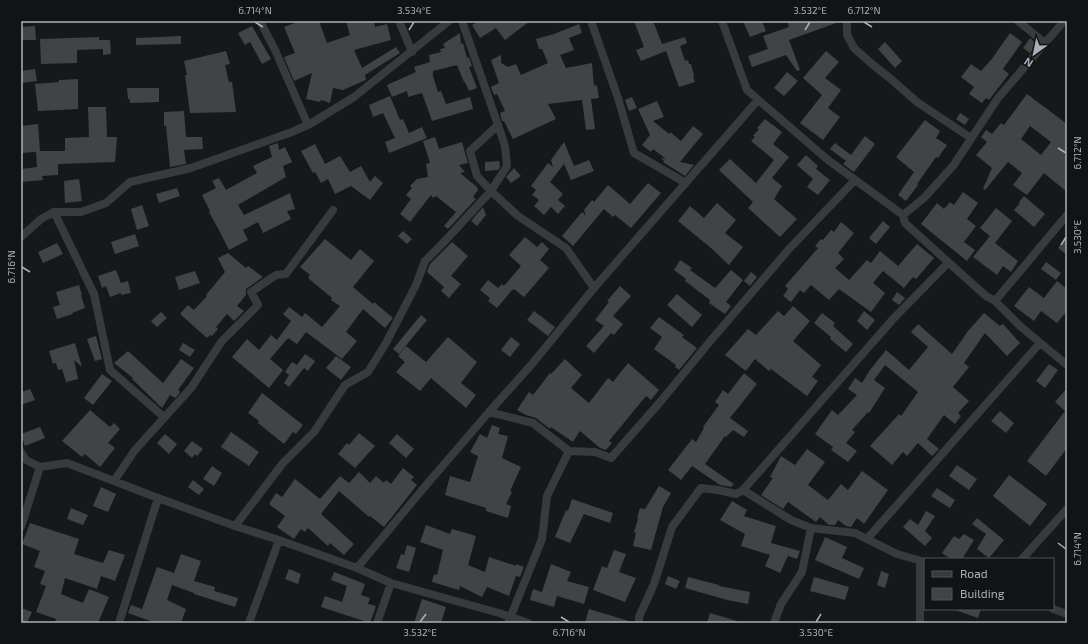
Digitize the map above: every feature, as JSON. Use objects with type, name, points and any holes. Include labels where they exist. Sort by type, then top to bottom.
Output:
[{"type":"street","points":[[260,21],[275,50],[308,125]]},
{"type":"street","points":[[399,21],[412,52]]},
{"type":"street","points":[[21,237],[41,219],[54,212],[81,212],[106,203],[130,182],[191,168],[308,125],[354,97],[449,21]]},
{"type":"street","points":[[235,526],[283,463],[314,432],[345,385],[368,372],[386,342],[409,298],[425,261],[491,191],[506,166],[505,146],[462,21]]},
{"type":"street","points":[[591,21],[618,98],[634,153],[686,183]]},
{"type":"street","points":[[722,21],[747,90],[828,160],[903,215],[905,223],[1067,366]]},
{"type":"street","points":[[847,21],[847,35],[854,48],[891,78],[917,102],[971,138]]},
{"type":"street","points":[[1018,21],[1045,43]]},
{"type":"street","points":[[903,215],[924,198],[953,166],[998,98],[1064,21]]},
{"type":"street","points":[[357,568],[427,484],[532,364],[594,288],[758,100]]},
{"type":"street","points":[[498,125],[470,151],[477,176],[518,216],[566,248],[594,288]]},
{"type":"street","points":[[490,412],[533,423],[570,451],[595,452],[611,458],[661,402],[707,345],[789,249],[855,180]]},
{"type":"street","points":[[114,481],[135,450],[191,388],[222,341],[258,305],[251,292],[276,275],[286,274],[333,210]]},
{"type":"street","points":[[54,212],[94,294],[110,370],[164,417]]},
{"type":"street","points":[[995,301],[1067,215]]},
{"type":"street","points":[[21,230],[27,232],[41,219]]},
{"type":"street","points":[[639,623],[639,616],[654,584],[672,527],[701,488],[736,494],[743,490],[894,318],[948,262]]},
{"type":"street","points":[[867,539],[1040,343]]},
{"type":"street","points":[[509,620],[542,539],[547,496],[570,451]]},
{"type":"street","points":[[21,452],[26,460],[40,467],[67,463],[235,526],[357,568],[391,583],[509,620],[528,623]]},
{"type":"street","points":[[21,527],[40,467]]},
{"type":"street","points":[[743,490],[791,520],[811,528],[855,533],[896,554],[922,561],[920,623]]},
{"type":"street","points":[[119,623],[158,498]]},
{"type":"street","points":[[1023,558],[1067,509]]},
{"type":"street","points":[[774,623],[781,604],[802,572],[811,528]]},
{"type":"street","points":[[249,623],[279,540]]},
{"type":"street","points":[[377,623],[391,583]]},
{"type":"street","points":[[1054,609],[1067,614]]},
{"type":"building","points":[[300,21],[319,21],[327,43],[350,35],[346,21],[374,21],[375,27],[387,24],[391,40],[354,50],[362,68],[396,47],[400,53],[365,75],[366,80],[343,90],[333,88],[330,103],[321,100],[320,102],[306,99],[312,73],[294,81],[284,57],[295,53],[284,27]]},
{"type":"building","points":[[479,21],[530,21],[505,40],[496,28],[480,38],[472,25]]},
{"type":"building","points":[[634,21],[653,21],[662,44],[685,37],[687,43],[680,46],[685,61],[688,60],[689,64],[691,64],[695,82],[679,87],[666,51],[641,61],[636,50],[644,47]]},
{"type":"building","points":[[743,21],[762,21],[766,31],[750,37]]},
{"type":"building","points":[[787,21],[839,22],[789,40],[800,70],[797,71],[786,55],[752,67],[748,56],[768,49],[763,36],[789,27]]},
{"type":"building","points":[[579,24],[582,33],[569,38],[574,50],[560,55],[566,68],[592,63],[594,86],[597,85],[599,98],[591,99],[595,129],[586,130],[582,100],[548,104],[556,119],[513,139],[504,121],[502,121],[500,113],[505,111],[497,94],[494,95],[491,87],[499,83],[491,60],[501,55],[501,63],[508,67],[516,64],[521,75],[548,63],[542,49],[539,49],[536,39],[554,34]]},
{"type":"building","points":[[35,26],[36,40],[21,40],[21,27]]},
{"type":"building","points":[[252,26],[271,59],[262,64],[250,42],[245,45],[238,33]]},
{"type":"building","points":[[460,33],[461,44],[463,43],[467,58],[469,57],[472,66],[469,67],[477,88],[469,91],[457,65],[433,71],[433,76],[438,92],[441,91],[446,104],[470,97],[473,109],[432,121],[422,93],[408,97],[407,91],[392,97],[387,85],[416,72],[414,67],[430,62],[429,55],[441,52],[440,49],[445,48],[443,44]]},
{"type":"building","points":[[1010,33],[1022,42],[1003,69],[1009,74],[989,100],[986,98],[982,103],[969,94],[974,87],[961,77],[971,64],[981,71],[991,60]]},
{"type":"building","points":[[181,36],[181,44],[136,45],[136,38]]},
{"type":"building","points":[[99,37],[99,40],[110,40],[111,54],[103,55],[103,49],[77,50],[77,63],[41,64],[40,39]]},
{"type":"building","points":[[1030,38],[1037,44],[1030,53],[1023,48]]},
{"type":"building","points":[[885,42],[902,61],[895,68],[878,49]]},
{"type":"building","points":[[226,51],[230,64],[225,65],[229,82],[232,82],[236,112],[190,113],[185,75],[187,75],[184,61]]},
{"type":"building","points":[[826,51],[839,62],[825,78],[841,90],[828,108],[840,117],[823,140],[800,123],[822,95],[803,78]]},
{"type":"building","points":[[35,69],[37,81],[21,83],[21,71]]},
{"type":"building","points":[[787,72],[798,81],[784,96],[774,88]]},
{"type":"building","points":[[78,79],[78,109],[38,111],[35,84],[59,82],[59,80]]},
{"type":"building","points":[[127,88],[159,88],[159,102],[130,103]]},
{"type":"building","points":[[1027,94],[1067,124],[1067,192],[1044,173],[1027,195],[1013,185],[1022,173],[1008,162],[985,190],[983,189],[992,168],[976,155],[987,142],[981,137],[986,130],[992,134],[1001,123],[1004,125]],"holes":[[[1030,126],[1051,142],[1041,155],[1021,139]]]},
{"type":"building","points":[[390,96],[400,120],[403,119],[409,133],[422,127],[427,138],[389,153],[385,142],[395,138],[383,113],[373,117],[369,105]]},
{"type":"building","points":[[632,97],[637,108],[629,111],[625,100]]},
{"type":"building","points":[[657,101],[664,117],[653,121],[669,134],[670,132],[681,141],[693,126],[703,134],[680,162],[694,165],[685,176],[663,162],[664,161],[661,158],[666,159],[653,149],[651,152],[642,145],[650,135],[638,109]]},
{"type":"building","points":[[88,107],[106,107],[107,137],[117,137],[115,162],[58,164],[58,175],[42,176],[43,180],[21,182],[21,169],[37,167],[36,152],[21,153],[21,126],[38,124],[40,151],[65,151],[65,138],[89,137]]},
{"type":"building","points":[[184,111],[186,137],[202,137],[203,149],[184,150],[186,164],[170,167],[166,126],[164,126],[164,112]]},
{"type":"building","points":[[960,113],[969,119],[965,125],[956,119]]},
{"type":"building","points":[[765,119],[782,132],[773,144],[789,157],[772,178],[782,186],[774,199],[797,219],[780,237],[748,208],[753,202],[719,170],[730,159],[756,183],[774,160],[751,141],[759,129],[757,128]]},
{"type":"building","points":[[925,120],[940,131],[936,138],[947,145],[938,158],[936,157],[906,201],[898,195],[914,172],[896,157]]},
{"type":"building","points":[[865,136],[875,144],[854,172],[843,164],[846,161],[830,149],[835,143],[851,155]]},
{"type":"building","points":[[435,137],[439,149],[462,142],[468,163],[459,165],[465,172],[460,173],[477,187],[478,190],[473,197],[476,199],[448,229],[444,226],[456,212],[436,196],[433,198],[431,195],[410,222],[400,214],[411,199],[406,195],[412,188],[410,186],[417,179],[428,177],[426,164],[430,163],[423,141]]},
{"type":"building","points":[[564,142],[574,166],[589,160],[594,171],[571,180],[564,164],[550,182],[563,194],[558,200],[565,206],[558,214],[551,207],[544,215],[534,206],[539,200],[532,195],[536,190],[531,186],[548,163],[553,167],[551,160]]},
{"type":"building","points":[[278,143],[279,150],[285,147],[292,162],[283,166],[286,177],[238,205],[244,215],[290,193],[295,209],[287,211],[291,219],[263,233],[258,222],[243,230],[248,240],[229,250],[209,212],[210,211],[202,195],[216,188],[212,181],[219,178],[226,190],[257,173],[253,166],[272,157],[269,146]]},
{"type":"building","points":[[315,144],[325,164],[340,156],[350,172],[361,166],[370,182],[375,176],[383,183],[370,200],[351,186],[335,194],[328,179],[321,183],[315,172],[313,173],[301,151]]},
{"type":"building","points":[[806,155],[818,166],[816,169],[830,180],[818,195],[807,187],[813,179],[797,165]]},
{"type":"building","points":[[499,161],[500,167],[498,170],[485,171],[485,162]]},
{"type":"building","points":[[514,168],[521,176],[511,183],[506,177]]},
{"type":"building","points":[[79,179],[82,201],[65,203],[64,181]]},
{"type":"building","points":[[648,183],[661,193],[631,228],[615,215],[613,217],[604,209],[573,246],[562,236],[582,212],[586,216],[584,210],[592,200],[594,202],[608,185],[630,204]]},
{"type":"building","points":[[177,188],[180,196],[159,203],[156,194]]},
{"type":"building","points":[[963,192],[978,203],[967,219],[976,226],[964,242],[975,250],[967,261],[921,224],[937,203],[944,209],[950,202],[954,205]]},
{"type":"building","points":[[1024,196],[1045,214],[1034,227],[1014,210]]},
{"type":"building","points":[[717,203],[736,220],[725,233],[743,247],[729,265],[678,221],[690,206],[704,218]]},
{"type":"building","points":[[142,205],[149,226],[137,230],[131,209]]},
{"type":"building","points":[[483,207],[486,215],[477,226],[471,221]]},
{"type":"building","points":[[996,208],[1012,221],[995,243],[1018,261],[1011,272],[1003,266],[997,275],[973,257],[990,236],[980,228]]},
{"type":"building","points":[[883,221],[890,227],[876,244],[869,238]]},
{"type":"building","points":[[841,222],[854,233],[838,253],[844,259],[835,268],[849,280],[867,260],[871,263],[880,251],[898,266],[917,244],[934,258],[916,279],[913,277],[904,288],[883,271],[873,283],[885,293],[871,312],[839,289],[829,300],[811,285],[804,293],[800,290],[791,302],[783,296],[788,289],[785,286],[818,248],[815,246],[821,239],[823,240],[831,230],[834,232]]},
{"type":"building","points":[[403,231],[412,239],[407,244],[398,236]]},
{"type":"building","points":[[135,234],[139,246],[115,254],[111,242]]},
{"type":"building","points":[[1067,235],[1067,255],[1058,248]]},
{"type":"building","points":[[525,237],[537,247],[542,242],[549,249],[540,260],[549,268],[524,297],[514,289],[497,308],[488,301],[490,298],[480,290],[488,280],[498,288],[502,284],[504,286],[521,266],[509,255]]},
{"type":"building","points":[[325,239],[351,260],[360,249],[374,261],[353,287],[393,318],[385,328],[363,309],[346,332],[357,341],[342,359],[306,332],[297,344],[288,338],[270,359],[283,370],[269,388],[232,357],[247,339],[259,350],[271,335],[277,340],[291,321],[283,314],[289,307],[302,317],[305,313],[322,327],[340,306],[331,300],[332,298],[308,278],[310,275],[300,267]]},
{"type":"building","points":[[452,242],[468,256],[451,276],[461,284],[449,298],[441,291],[444,287],[427,272],[430,264]]},
{"type":"building","points":[[57,243],[63,254],[43,263],[38,252]]},
{"type":"building","points":[[228,253],[246,268],[248,266],[263,277],[246,289],[246,295],[237,306],[244,311],[234,321],[227,314],[216,327],[218,329],[212,336],[210,335],[207,338],[180,314],[188,305],[194,310],[207,296],[206,295],[225,272],[218,258]]},
{"type":"building","points":[[680,260],[692,268],[690,270],[715,288],[731,270],[743,280],[726,302],[731,306],[725,314],[709,303],[710,300],[685,281],[686,279],[674,270]]},
{"type":"building","points":[[1046,262],[1061,273],[1056,280],[1041,269]]},
{"type":"building","points":[[116,270],[121,283],[128,281],[131,293],[121,295],[121,293],[110,297],[106,286],[102,288],[98,276]]},
{"type":"building","points":[[195,271],[200,283],[179,290],[175,277]]},
{"type":"building","points":[[751,272],[757,277],[750,286],[744,281]]},
{"type":"building","points":[[1057,281],[1067,289],[1067,311],[1057,323],[1041,311],[1034,321],[1014,306],[1029,287],[1044,298]]},
{"type":"building","points":[[79,285],[85,308],[57,319],[53,307],[60,305],[56,292]]},
{"type":"building","points":[[620,286],[631,296],[613,316],[623,324],[614,335],[611,333],[594,353],[586,346],[604,326],[595,320],[609,302],[607,301]]},
{"type":"building","points":[[897,292],[905,298],[899,305],[892,300]]},
{"type":"building","points":[[677,294],[702,315],[692,327],[667,305]]},
{"type":"building","points":[[793,306],[810,321],[793,341],[821,365],[812,377],[818,381],[807,396],[771,369],[769,371],[755,359],[746,371],[725,355],[748,329],[756,335],[778,311],[784,316]]},
{"type":"building","points":[[534,311],[555,327],[548,336],[527,320]]},
{"type":"building","points":[[864,311],[875,320],[867,330],[857,321]]},
{"type":"building","points":[[161,312],[167,318],[157,327],[151,321]]},
{"type":"building","points":[[822,313],[835,323],[833,326],[853,344],[846,352],[814,323]]},
{"type":"building","points":[[984,313],[1000,326],[1003,324],[1020,343],[1007,356],[985,333],[964,363],[969,367],[953,387],[969,401],[958,413],[961,416],[955,424],[944,415],[927,439],[939,449],[932,456],[918,443],[907,456],[903,452],[892,465],[870,446],[899,414],[901,416],[918,392],[885,365],[874,380],[885,388],[869,413],[868,412],[852,430],[855,432],[846,443],[857,451],[848,462],[831,450],[833,447],[815,434],[832,410],[838,415],[857,395],[848,389],[855,378],[862,383],[886,350],[909,370],[928,347],[911,332],[918,324],[952,354],[968,331]]},
{"type":"building","points":[[421,315],[427,320],[399,354],[393,349]]},
{"type":"building","points":[[659,317],[684,335],[682,337],[697,348],[679,370],[675,367],[676,365],[654,349],[662,337],[650,328]]},
{"type":"building","points":[[96,336],[102,359],[95,361],[87,339]]},
{"type":"building","points":[[448,337],[477,362],[461,383],[476,395],[466,408],[431,378],[420,391],[396,372],[405,362],[398,356],[406,346],[426,362]]},
{"type":"building","points":[[511,337],[520,344],[510,357],[501,350]]},
{"type":"building","points":[[75,343],[82,367],[74,360],[78,379],[66,382],[62,369],[58,370],[56,363],[53,364],[49,351]]},
{"type":"building","points":[[183,343],[195,350],[190,357],[179,350]]},
{"type":"building","points":[[128,351],[163,383],[181,359],[194,368],[178,390],[180,391],[179,394],[175,398],[170,395],[162,408],[132,379],[133,378],[114,363]]},
{"type":"building","points":[[305,354],[315,361],[308,371],[304,368],[289,387],[284,383],[289,375],[285,372],[292,362],[297,365]]},
{"type":"building","points":[[336,356],[351,367],[341,380],[326,368]]},
{"type":"building","points":[[565,359],[582,375],[571,388],[589,403],[608,378],[613,382],[628,363],[659,390],[651,400],[646,396],[609,441],[612,443],[606,450],[600,448],[580,431],[573,442],[551,427],[550,429],[536,418],[517,410],[529,392],[533,395],[550,373],[551,374]]},
{"type":"building","points":[[1049,364],[1058,370],[1045,388],[1036,381]]},
{"type":"building","points":[[744,373],[757,384],[730,418],[748,431],[744,437],[733,430],[726,437],[725,436],[705,464],[734,484],[731,487],[720,485],[692,466],[681,480],[668,470],[692,439],[696,442],[704,428],[703,427],[719,405],[715,402],[723,390],[728,394]]},
{"type":"building","points":[[102,374],[112,381],[93,405],[84,398]]},
{"type":"building","points":[[1067,388],[1067,448],[1046,476],[1027,461],[1065,411],[1055,402]]},
{"type":"building","points":[[30,389],[35,400],[21,405],[21,392]]},
{"type":"building","points":[[262,393],[303,425],[296,434],[293,432],[284,444],[248,413]]},
{"type":"building","points":[[90,410],[110,427],[114,423],[120,429],[108,443],[115,448],[100,467],[85,454],[82,457],[62,441]]},
{"type":"building","points":[[1000,411],[1014,423],[1006,433],[991,421]]},
{"type":"building","points":[[492,425],[500,428],[498,434],[508,436],[502,458],[521,467],[506,504],[511,506],[508,518],[486,511],[486,508],[445,495],[450,476],[470,482],[478,456],[470,452],[480,434],[487,438]]},
{"type":"building","points":[[40,427],[45,438],[25,446],[21,434]]},
{"type":"building","points":[[231,432],[259,452],[249,466],[221,447]]},
{"type":"building","points":[[359,433],[375,446],[355,468],[338,454],[347,443],[349,445]]},
{"type":"building","points":[[165,434],[177,444],[169,454],[157,443]]},
{"type":"building","points":[[397,434],[414,449],[406,458],[389,443]]},
{"type":"building","points":[[192,441],[203,449],[197,456],[195,454],[192,458],[184,451]]},
{"type":"building","points":[[807,449],[825,462],[808,485],[828,500],[841,484],[848,490],[862,471],[888,490],[864,524],[857,518],[851,527],[846,526],[838,520],[835,525],[829,525],[820,517],[816,522],[788,502],[783,509],[761,495],[773,478],[770,477],[781,456],[795,465]]},
{"type":"building","points":[[957,465],[977,479],[969,490],[949,476]]},
{"type":"building","points":[[212,466],[222,473],[214,486],[203,479]]},
{"type":"building","points":[[403,468],[414,477],[411,480],[417,485],[384,527],[370,516],[369,517],[339,491],[321,514],[354,544],[344,555],[330,543],[328,546],[308,528],[305,532],[301,529],[294,539],[277,527],[285,516],[269,504],[276,493],[282,497],[295,479],[320,499],[340,476],[349,483],[359,472],[370,483],[376,476],[384,483],[386,480],[391,484]]},
{"type":"building","points":[[1009,475],[1047,504],[1030,526],[993,496]]},
{"type":"building","points":[[193,480],[204,489],[199,495],[188,487]]},
{"type":"building","points":[[659,486],[671,493],[663,507],[651,550],[633,546],[636,533],[634,532],[640,508],[645,509]]},
{"type":"building","points":[[101,487],[116,494],[108,512],[93,506]]},
{"type":"building","points":[[937,488],[955,500],[950,508],[931,496]]},
{"type":"building","points":[[572,499],[613,513],[610,523],[584,514],[570,543],[555,537],[566,510],[568,511]]},
{"type":"building","points":[[732,501],[747,510],[744,516],[776,526],[771,543],[800,551],[797,559],[788,556],[780,573],[765,566],[770,555],[741,546],[745,534],[720,520]]},
{"type":"building","points":[[71,508],[88,515],[83,525],[67,519]]},
{"type":"building","points":[[926,511],[935,516],[925,531],[932,538],[925,546],[903,527],[910,519],[918,525]]},
{"type":"building","points":[[977,518],[1004,540],[989,558],[977,549],[986,534],[972,524]]},
{"type":"building","points":[[30,523],[79,539],[74,554],[103,563],[109,550],[125,555],[115,581],[101,576],[97,589],[65,578],[61,594],[83,603],[89,589],[109,597],[98,623],[55,623],[56,619],[36,612],[46,586],[40,584],[45,571],[34,567],[40,551],[22,544]]},
{"type":"building","points":[[426,525],[450,534],[452,529],[476,536],[468,565],[485,572],[489,557],[516,566],[516,564],[524,567],[520,577],[516,576],[509,596],[487,587],[482,597],[460,586],[459,590],[432,582],[434,574],[437,575],[443,550],[420,542]]},
{"type":"building","points":[[964,534],[974,540],[963,558],[950,558],[942,553],[954,536],[959,539]]},
{"type":"building","points":[[825,537],[847,547],[842,558],[864,568],[859,579],[815,560]]},
{"type":"building","points":[[407,545],[416,548],[409,572],[396,568],[401,554],[404,555]]},
{"type":"building","points":[[614,550],[626,554],[619,572],[636,578],[625,602],[593,590],[602,566],[607,568]]},
{"type":"building","points":[[181,554],[201,561],[194,581],[215,587],[214,591],[238,598],[235,607],[194,594],[172,585],[167,600],[186,609],[181,623],[156,623],[128,613],[131,605],[142,609],[157,567],[174,573]]},
{"type":"building","points":[[551,564],[571,572],[567,581],[589,587],[584,604],[557,596],[554,607],[530,600],[533,589],[542,592]]},
{"type":"building","points":[[289,569],[301,574],[298,584],[285,579]]},
{"type":"building","points":[[881,571],[889,574],[885,588],[877,585]]},
{"type":"building","points":[[334,572],[365,584],[361,595],[370,598],[368,604],[376,606],[370,623],[321,607],[325,596],[342,602],[347,586],[331,580]]},
{"type":"building","points":[[668,576],[680,581],[676,589],[665,584]]},
{"type":"building","points":[[688,577],[719,586],[750,592],[748,604],[727,600],[685,588]]},
{"type":"building","points":[[814,577],[849,587],[845,600],[810,591]]},
{"type":"building","points":[[422,599],[446,607],[441,623],[414,623]]},
{"type":"building","points":[[21,608],[32,612],[27,623],[21,621]]},
{"type":"building","points":[[589,609],[629,621],[629,623],[585,623]]},
{"type":"building","points":[[955,610],[981,610],[978,618]]},
{"type":"building","points":[[710,613],[737,621],[737,623],[707,623]]}]
